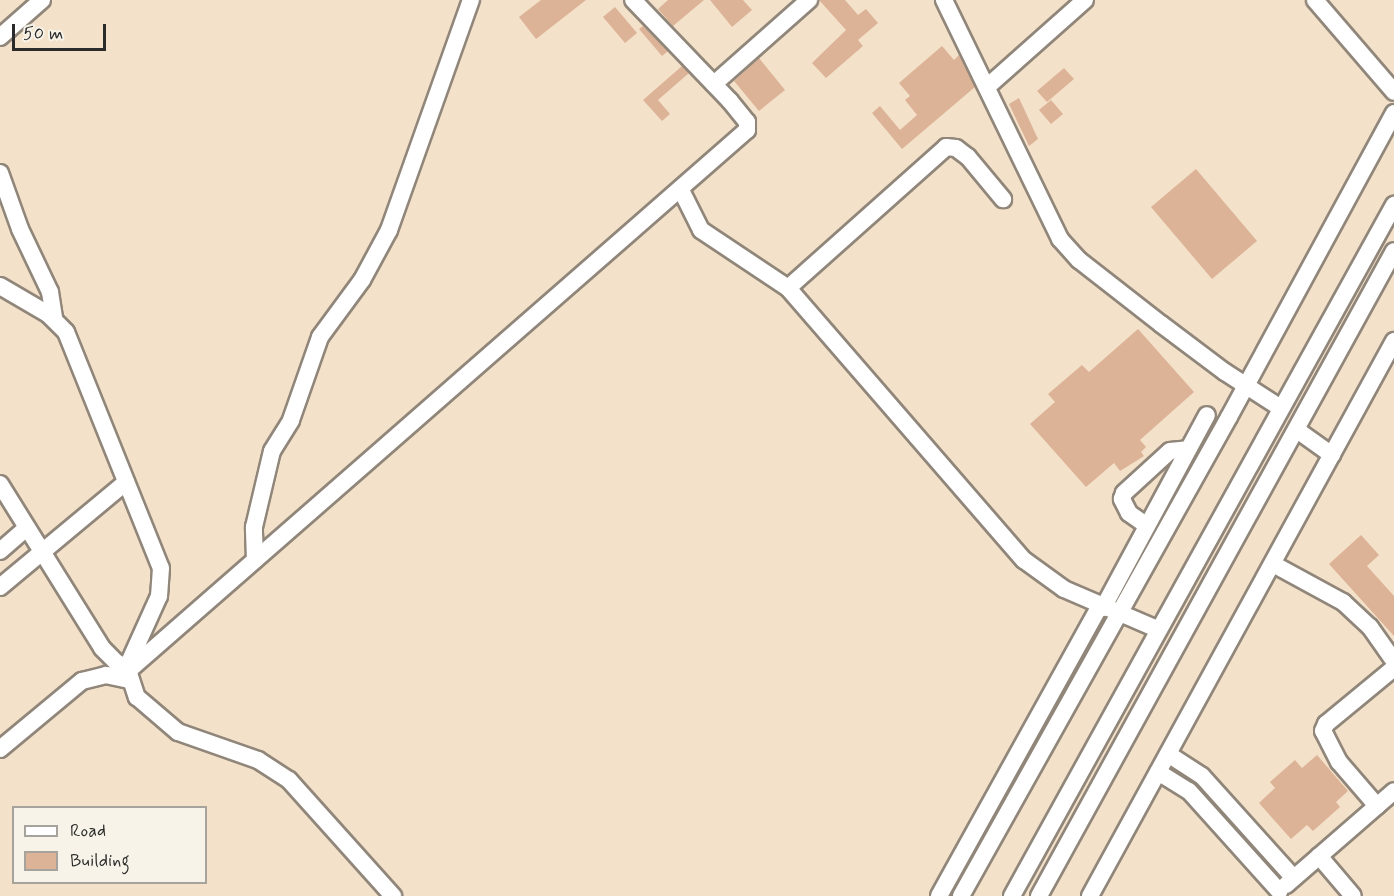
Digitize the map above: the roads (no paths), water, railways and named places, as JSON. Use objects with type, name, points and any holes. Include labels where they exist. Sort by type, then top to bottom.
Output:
[{"type":"street","points":[[0,37],[42,0]]},
{"type":"street","points":[[255,560],[254,527],[272,451],[291,420],[320,337],[362,280],[390,230],[471,0]]},
{"type":"street","points":[[0,749],[82,681],[128,673],[749,128],[714,84],[633,0]]},
{"type":"street","points":[[714,84],[809,0]]},
{"type":"street","points":[[944,0],[1052,227],[1065,245],[1090,269],[1246,387],[1279,407]]},
{"type":"street","points":[[987,87],[1085,0]]},
{"type":"street","points":[[1315,0],[1394,92]]},
{"type":"street","points":[[939,896],[1107,610],[1246,387],[1394,113]]},
{"type":"street","points":[[788,288],[946,147],[956,148],[968,157],[1003,199]]},
{"type":"street","points":[[0,173],[20,229],[50,292],[54,318]]},
{"type":"street","points":[[681,190],[701,230],[788,288],[1024,560],[1049,580],[1107,610],[1157,629]]},
{"type":"street","points":[[1012,896],[1279,407],[1394,205]]},
{"type":"street","points":[[1039,896],[1298,430],[1394,251]]},
{"type":"street","points":[[0,286],[54,318],[70,341],[163,578],[154,609],[128,673]]},
{"type":"street","points":[[1090,896],[1274,564],[1394,340]]},
{"type":"street","points":[[961,896],[1107,610],[1146,525],[1207,415]]},
{"type":"street","points":[[1298,430],[1332,455]]},
{"type":"street","points":[[1146,525],[1129,513],[1122,499],[1124,493],[1170,451],[1188,449]]},
{"type":"street","points":[[0,587],[126,482]]},
{"type":"street","points":[[0,484],[40,553],[102,648],[128,673],[148,710],[178,732],[258,760],[289,780],[393,896]]},
{"type":"street","points":[[0,551],[26,528]]},
{"type":"street","points":[[1274,564],[1343,602],[1370,627],[1394,661]]},
{"type":"street","points":[[1377,806],[1334,756],[1323,731],[1326,724],[1394,668]]},
{"type":"street","points":[[1168,754],[1202,776],[1294,878]]},
{"type":"street","points":[[1158,772],[1186,788],[1276,894],[1394,791]]},
{"type":"street","points":[[1319,856],[1353,896]]}]
